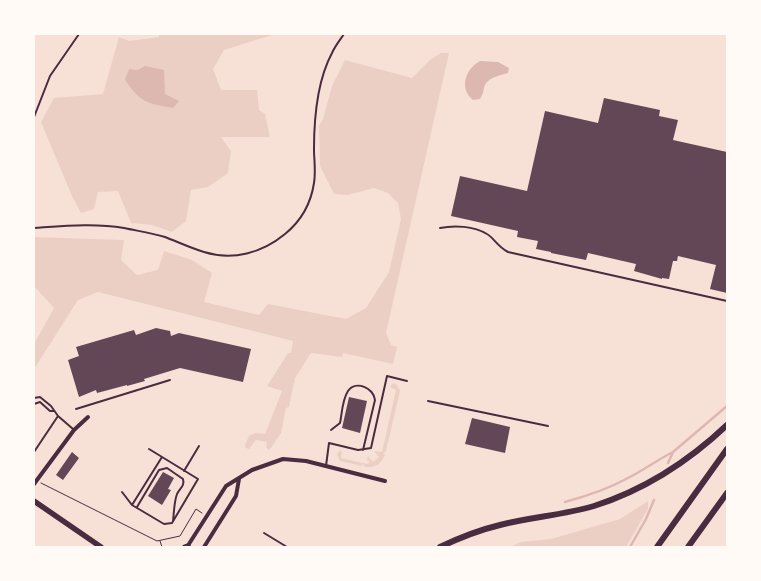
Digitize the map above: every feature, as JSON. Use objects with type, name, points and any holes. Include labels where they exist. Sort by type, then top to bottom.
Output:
[{"type":"highway","points":[[440,547],[469,534],[493,527],[594,506],[634,490],[680,464],[713,439],[727,425]]},
{"type":"highway","points":[[657,547],[727,449]]},
{"type":"highway","points":[[688,547],[727,493]]},
{"type":"main road","points":[[34,501],[101,547]]},
{"type":"street","points":[[35,482],[74,430],[88,417]]},
{"type":"street","points":[[187,547],[226,486],[252,470],[283,459],[306,461],[385,481]]},
{"type":"street","points":[[204,547],[236,496],[239,479]]},
{"type":"lane","points":[[34,117],[50,76],[79,34]]},
{"type":"lane","points":[[34,228],[75,225],[122,228],[162,236],[206,253],[225,256],[257,251],[278,240],[298,221],[310,199],[315,177],[315,128],[322,80],[332,53],[344,34]]},
{"type":"lane","points":[[440,228],[456,226],[485,233],[498,247],[508,252],[727,301]]},
{"type":"lane","points":[[326,466],[329,443],[363,450],[371,448],[387,376],[407,381]]},
{"type":"lane","points":[[76,409],[170,380]]},
{"type":"lane","points":[[330,430],[340,423],[345,399],[352,387],[357,386],[372,390],[375,394],[375,400],[363,450]]},
{"type":"lane","points":[[34,398],[40,396],[74,430]]},
{"type":"lane","points":[[428,401],[548,426]]},
{"type":"lane","points":[[34,404],[40,402],[50,411],[54,411]]},
{"type":"lane","points":[[34,452],[58,416]]},
{"type":"lane","points":[[184,471],[198,446]]},
{"type":"lane","points":[[149,449],[198,480],[172,523]]},
{"type":"lane","points":[[132,505],[162,457]]},
{"type":"lane","points":[[136,507],[159,470],[167,468],[183,479],[184,482],[177,496],[172,523]]},
{"type":"lane","points":[[122,492],[132,505],[164,524],[172,523]]},
{"type":"lane","points":[[264,533],[287,547]]},
{"type":"path","points":[[35,482],[157,541],[180,536],[196,509],[207,516]]},
{"type":"path","points":[[160,540],[162,547]]},
{"type":"shaded area","points":[[159,34],[272,34],[224,50],[213,69],[221,90],[257,90],[259,110],[265,114],[270,137],[221,137],[231,151],[228,173],[208,187],[191,190],[186,221],[172,232],[152,225],[131,223],[118,191],[98,192],[94,209],[81,213],[41,122],[54,98],[103,94],[119,37],[129,41],[159,37]]},
{"type":"shaded area","points":[[441,53],[449,53],[386,333],[391,345],[397,347],[393,364],[343,353],[342,357],[311,353],[295,378],[281,433],[268,450],[266,447],[267,442],[256,440],[249,449],[245,445],[249,436],[255,433],[265,434],[282,391],[267,386],[288,353],[291,353],[293,341],[98,292],[78,300],[34,369],[34,344],[54,308],[34,286],[34,237],[124,240],[121,260],[137,275],[158,270],[164,251],[192,260],[212,273],[204,302],[259,315],[268,304],[346,319],[366,308],[389,272],[401,219],[398,203],[388,193],[374,188],[348,195],[334,194],[320,166],[319,126],[323,119],[332,86],[345,60],[412,78],[430,60]]},
{"type":"shaded area","points":[[480,61],[498,62],[509,68],[508,73],[488,81],[480,99],[473,100],[466,90],[466,79],[471,69]]},
{"type":"shaded area","points":[[145,66],[164,70],[165,94],[179,101],[173,108],[145,101],[135,93],[125,80],[129,69],[138,70]]},
{"type":"shaded area","points":[[393,383],[397,385],[400,391],[386,451],[383,453],[385,454],[382,460],[378,465],[369,467],[365,467],[363,464],[362,466],[340,461],[337,454],[340,450],[342,452],[341,458],[367,464],[370,462],[367,460],[368,456],[373,462],[379,457],[374,451],[382,452],[396,390],[390,387]]},
{"type":"shaded area","points":[[648,501],[648,509],[626,547],[510,547],[521,542],[551,539],[620,519]]},
{"type":"building","points":[[604,98],[660,110],[659,116],[678,120],[673,140],[727,152],[727,293],[710,289],[716,265],[678,256],[677,261],[673,261],[669,279],[662,279],[634,271],[636,264],[588,253],[586,260],[536,249],[538,241],[517,237],[518,231],[451,216],[460,176],[527,191],[545,111],[598,123]]},
{"type":"building","points":[[156,328],[170,331],[171,336],[179,333],[251,349],[243,382],[180,368],[144,379],[145,381],[97,393],[96,390],[79,397],[68,360],[79,356],[76,347],[134,330],[136,335]]},
{"type":"building","points":[[349,397],[367,401],[360,433],[342,428]]},
{"type":"building","points":[[472,418],[510,427],[505,453],[465,444]]},
{"type":"building","points":[[72,452],[79,458],[63,480],[56,475]]},
{"type":"building","points":[[163,472],[174,478],[168,489],[171,490],[162,505],[148,496]]},
{"type":"waterway","points":[[668,463],[673,452],[727,406]]},
{"type":"waterway","points":[[565,502],[613,486],[673,452]]},
{"type":"waterway","points":[[630,547],[646,519],[654,500]]}]
